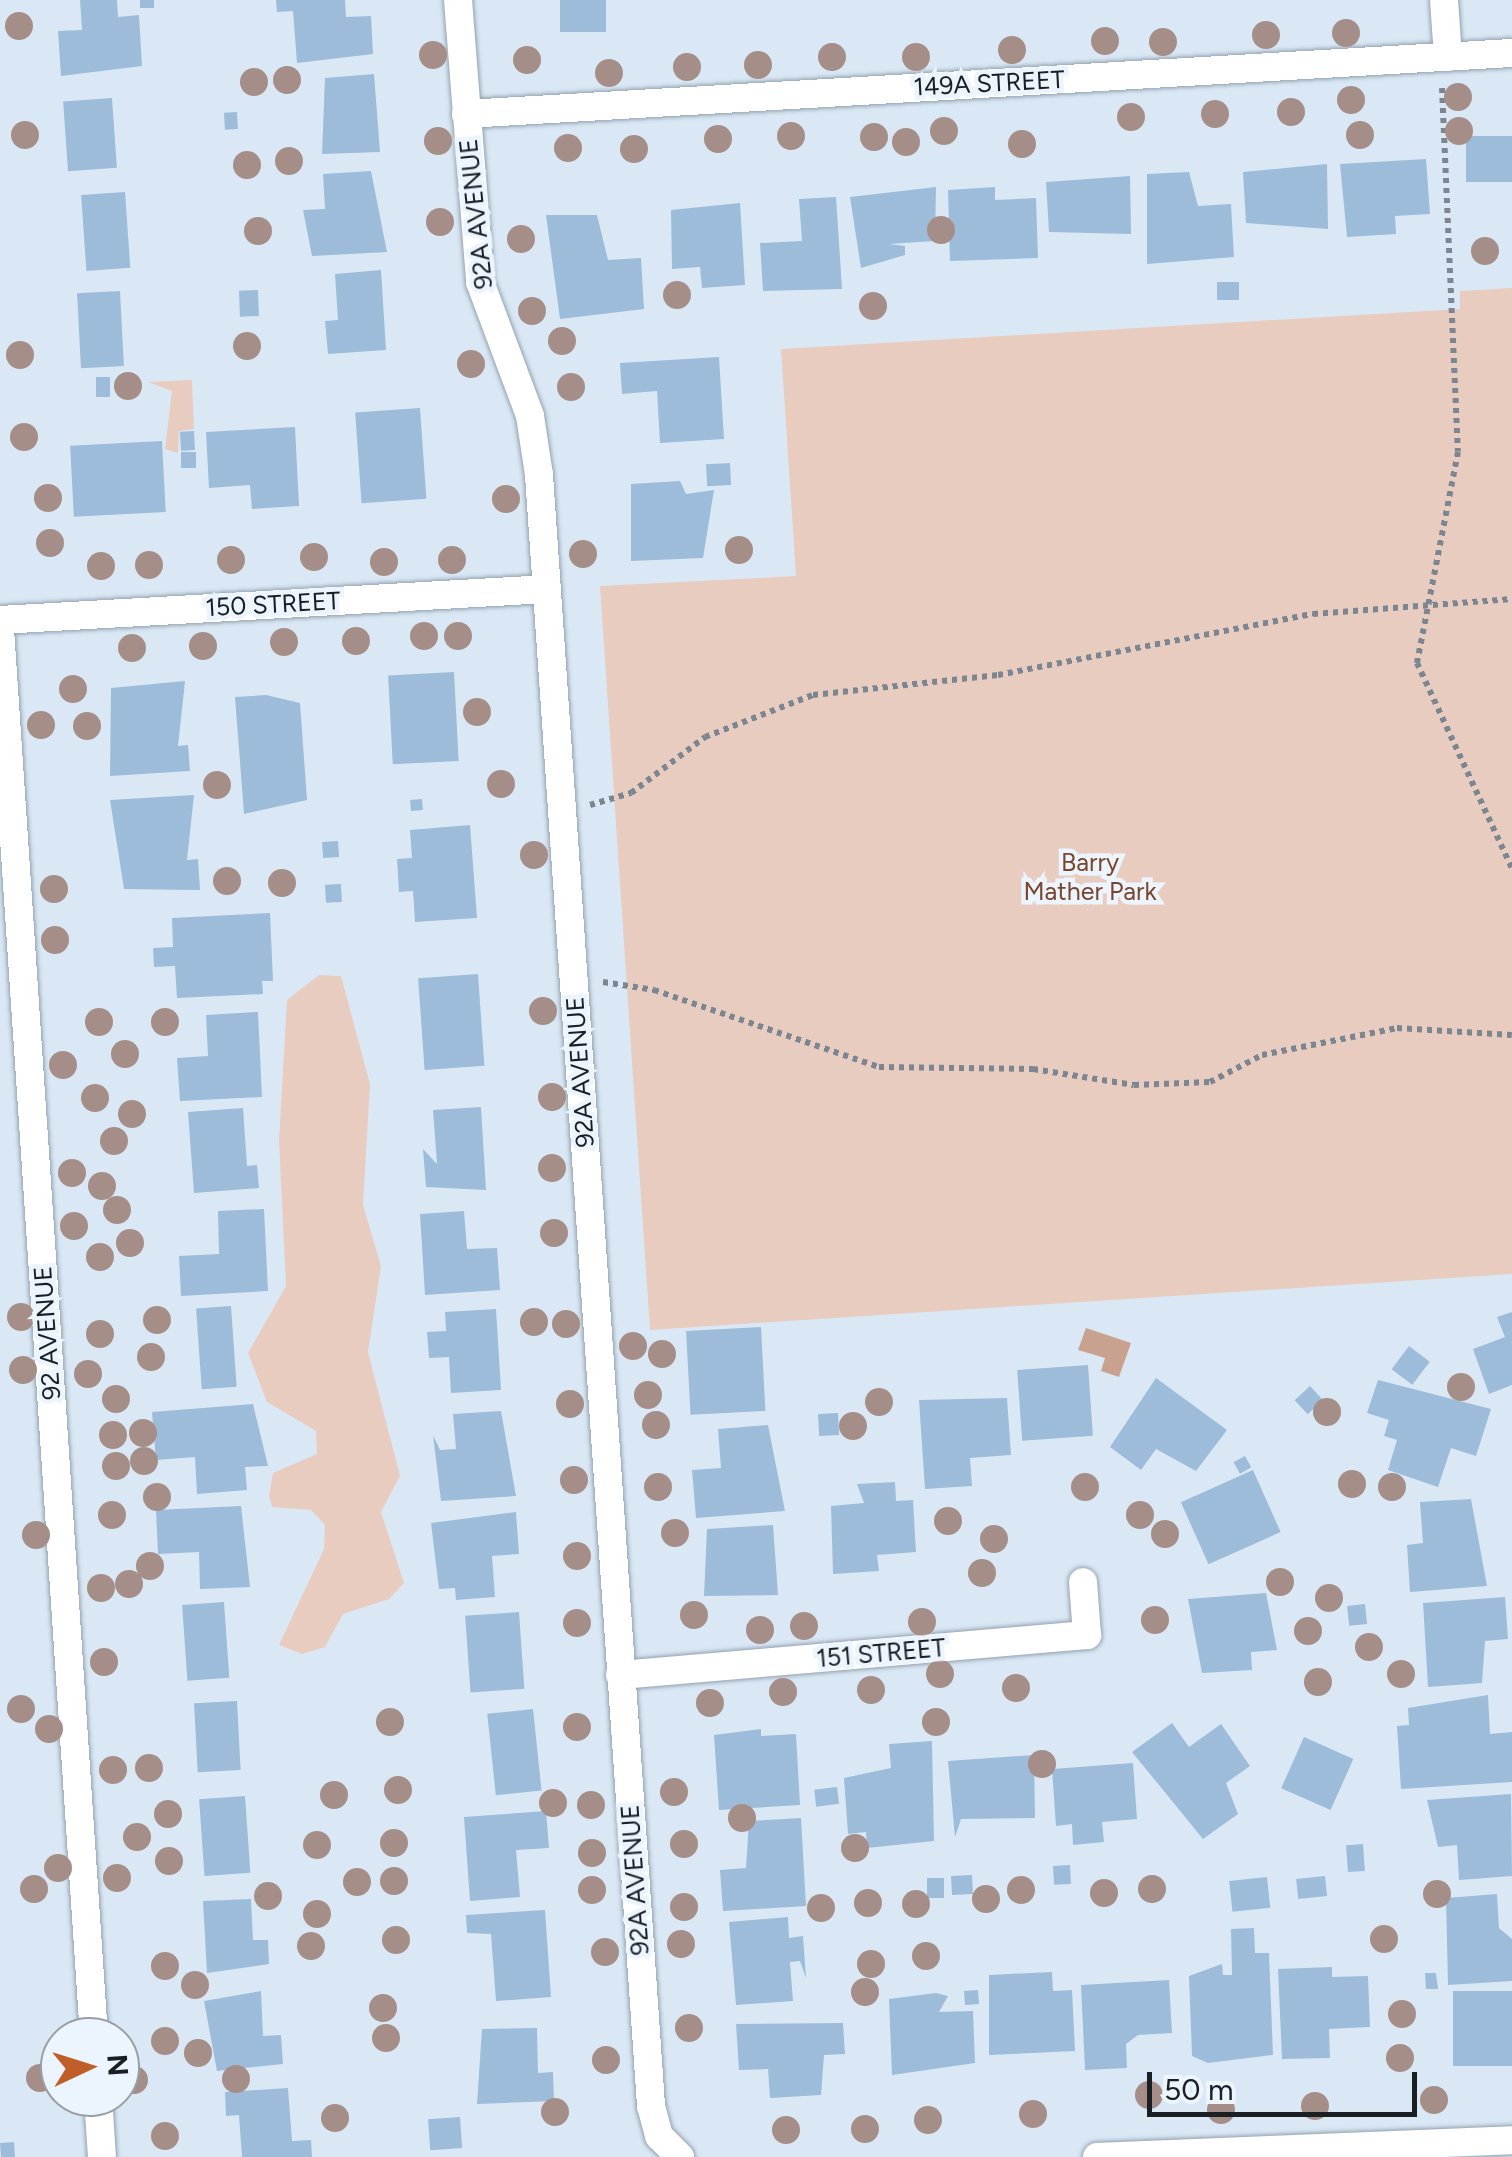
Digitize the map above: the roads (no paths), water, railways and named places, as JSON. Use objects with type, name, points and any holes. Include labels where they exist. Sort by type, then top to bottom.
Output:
[{"type":"street","name":"92A AVENUE","points":[[458,0],[480,282],[530,416],[547,589],[650,2106],[675,2153]]},
{"type":"street","points":[[1444,0],[1445,69]]},
{"type":"street","name":"149A STREET","points":[[466,114],[1445,69],[1512,53]]},
{"type":"street","name":"150 STREET","points":[[0,620],[547,589]]},
{"type":"street","name":"92 AVENUE","points":[[0,629],[93,2017]]},
{"type":"street","name":"151 STREET","points":[[620,1675],[1088,1635],[1083,1582]]},
{"type":"street","points":[[99,2117],[102,2157]]},
{"type":"street","points":[[1097,2157],[1512,2140]]},
{"type":"park label","name":"Barry Mather Park","points":[[1090,878]]}]
